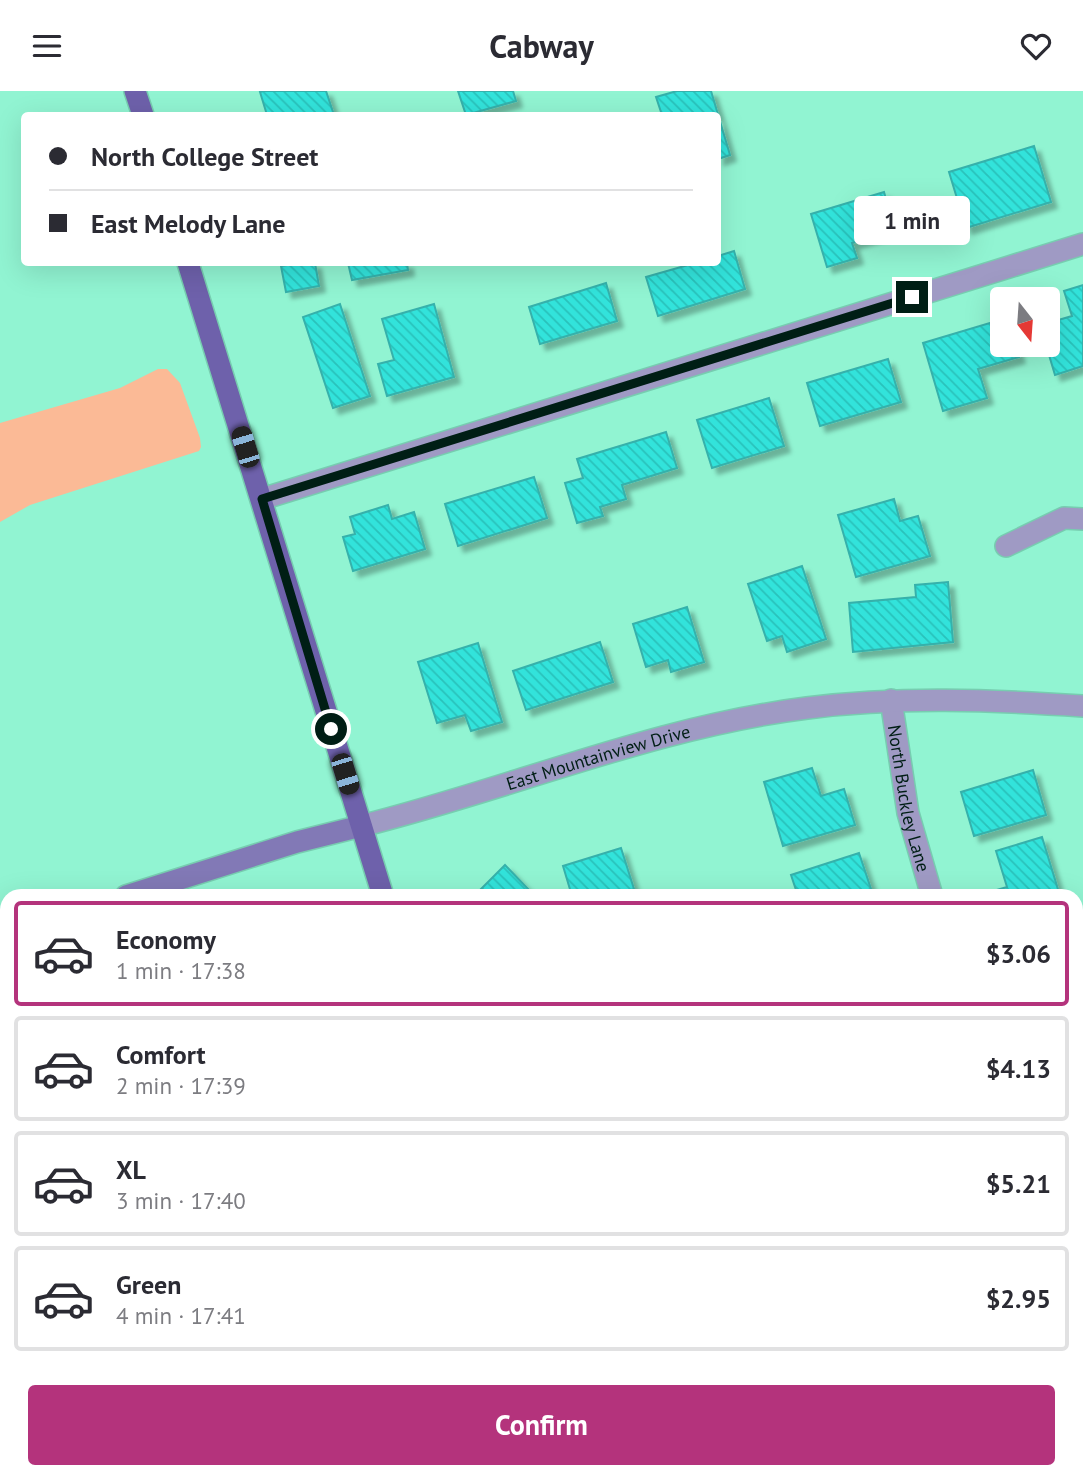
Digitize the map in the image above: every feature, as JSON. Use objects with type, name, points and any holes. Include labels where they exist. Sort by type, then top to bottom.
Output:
[{"type":"main road","points":[[135,91],[142,112]]},
{"type":"main road","points":[[189,266],[381,889]]},
{"type":"main road","name":"East Mountainview Drive","points":[[148,889],[298,842],[361,826]]},
{"type":"street","points":[[262,499],[1083,244]]},
{"type":"street","points":[[1006,546],[1064,518],[1083,519]]},
{"type":"street","name":"East Mountainview Drive","points":[[361,826],[598,754],[718,724],[806,708],[891,700],[981,699],[1083,706]]},
{"type":"street","name":"North Buckley Lane","points":[[891,700],[908,813],[930,889]]},
{"type":"shaded area","points":[[158,369],[167,369],[180,383],[200,438],[199,451],[30,505],[0,522],[0,423],[120,388]]},
{"type":"building","points":[[326,91],[333,112],[266,112],[260,92]]},
{"type":"building","points":[[458,91],[513,91],[516,101],[477,112],[465,112]]},
{"type":"building","points":[[677,91],[711,91],[717,112],[661,112],[656,97]]},
{"type":"building","points":[[721,125],[730,155],[721,158]]},
{"type":"building","points":[[1034,146],[1051,202],[966,228],[949,172]]},
{"type":"building","points":[[884,192],[895,230],[852,243],[857,258],[827,267],[811,214]]},
{"type":"building","points":[[734,251],[745,289],[658,316],[646,277],[684,266],[721,266],[721,255]]},
{"type":"building","points":[[281,266],[316,266],[319,286],[286,292]]},
{"type":"building","points":[[349,266],[407,266],[408,270],[352,280]]},
{"type":"building","points":[[606,283],[617,321],[540,344],[529,307]]},
{"type":"building","points":[[1083,285],[1083,366],[1055,375],[1050,357],[1060,357],[1060,320],[1072,316],[1064,291]]},
{"type":"building","points":[[340,304],[370,396],[333,408],[303,317]]},
{"type":"building","points":[[434,304],[454,377],[387,396],[378,364],[394,360],[382,319]]},
{"type":"building","points":[[990,323],[990,357],[1019,357],[978,369],[987,398],[943,411],[923,343]]},
{"type":"building","points":[[888,359],[901,402],[820,426],[807,383]]},
{"type":"building","points":[[769,398],[784,446],[712,468],[697,420]]},
{"type":"building","points":[[666,432],[677,468],[622,485],[626,499],[600,507],[603,516],[577,523],[565,483],[583,478],[577,459]]},
{"type":"building","points":[[534,477],[547,518],[458,546],[445,504]]},
{"type":"building","points":[[894,499],[900,521],[918,516],[930,556],[856,577],[838,515]]},
{"type":"building","points":[[388,505],[392,519],[414,512],[425,549],[353,571],[343,537],[355,534],[350,517]]},
{"type":"building","points":[[802,566],[826,639],[787,652],[782,636],[767,641],[748,584]]},
{"type":"building","points":[[948,582],[953,642],[853,652],[849,603],[916,597],[915,585]]},
{"type":"building","points":[[687,607],[704,662],[671,672],[668,660],[646,667],[633,624]]},
{"type":"building","points":[[600,642],[613,682],[526,710],[513,671]]},
{"type":"building","points":[[478,643],[502,722],[471,731],[465,715],[437,723],[418,662]]},
{"type":"building","points":[[812,768],[821,796],[844,789],[855,825],[783,846],[764,782]]},
{"type":"building","points":[[1033,770],[1046,815],[974,836],[961,792]]},
{"type":"building","points":[[1042,837],[1058,889],[1000,889],[1007,887],[996,851]]},
{"type":"building","points":[[621,848],[634,889],[570,889],[563,866]]},
{"type":"building","points":[[859,853],[871,889],[796,889],[791,875]]},
{"type":"building","points":[[505,865],[528,889],[481,889]]},
{"type":"route","points":[[331,729],[262,499],[912,297]]}]
